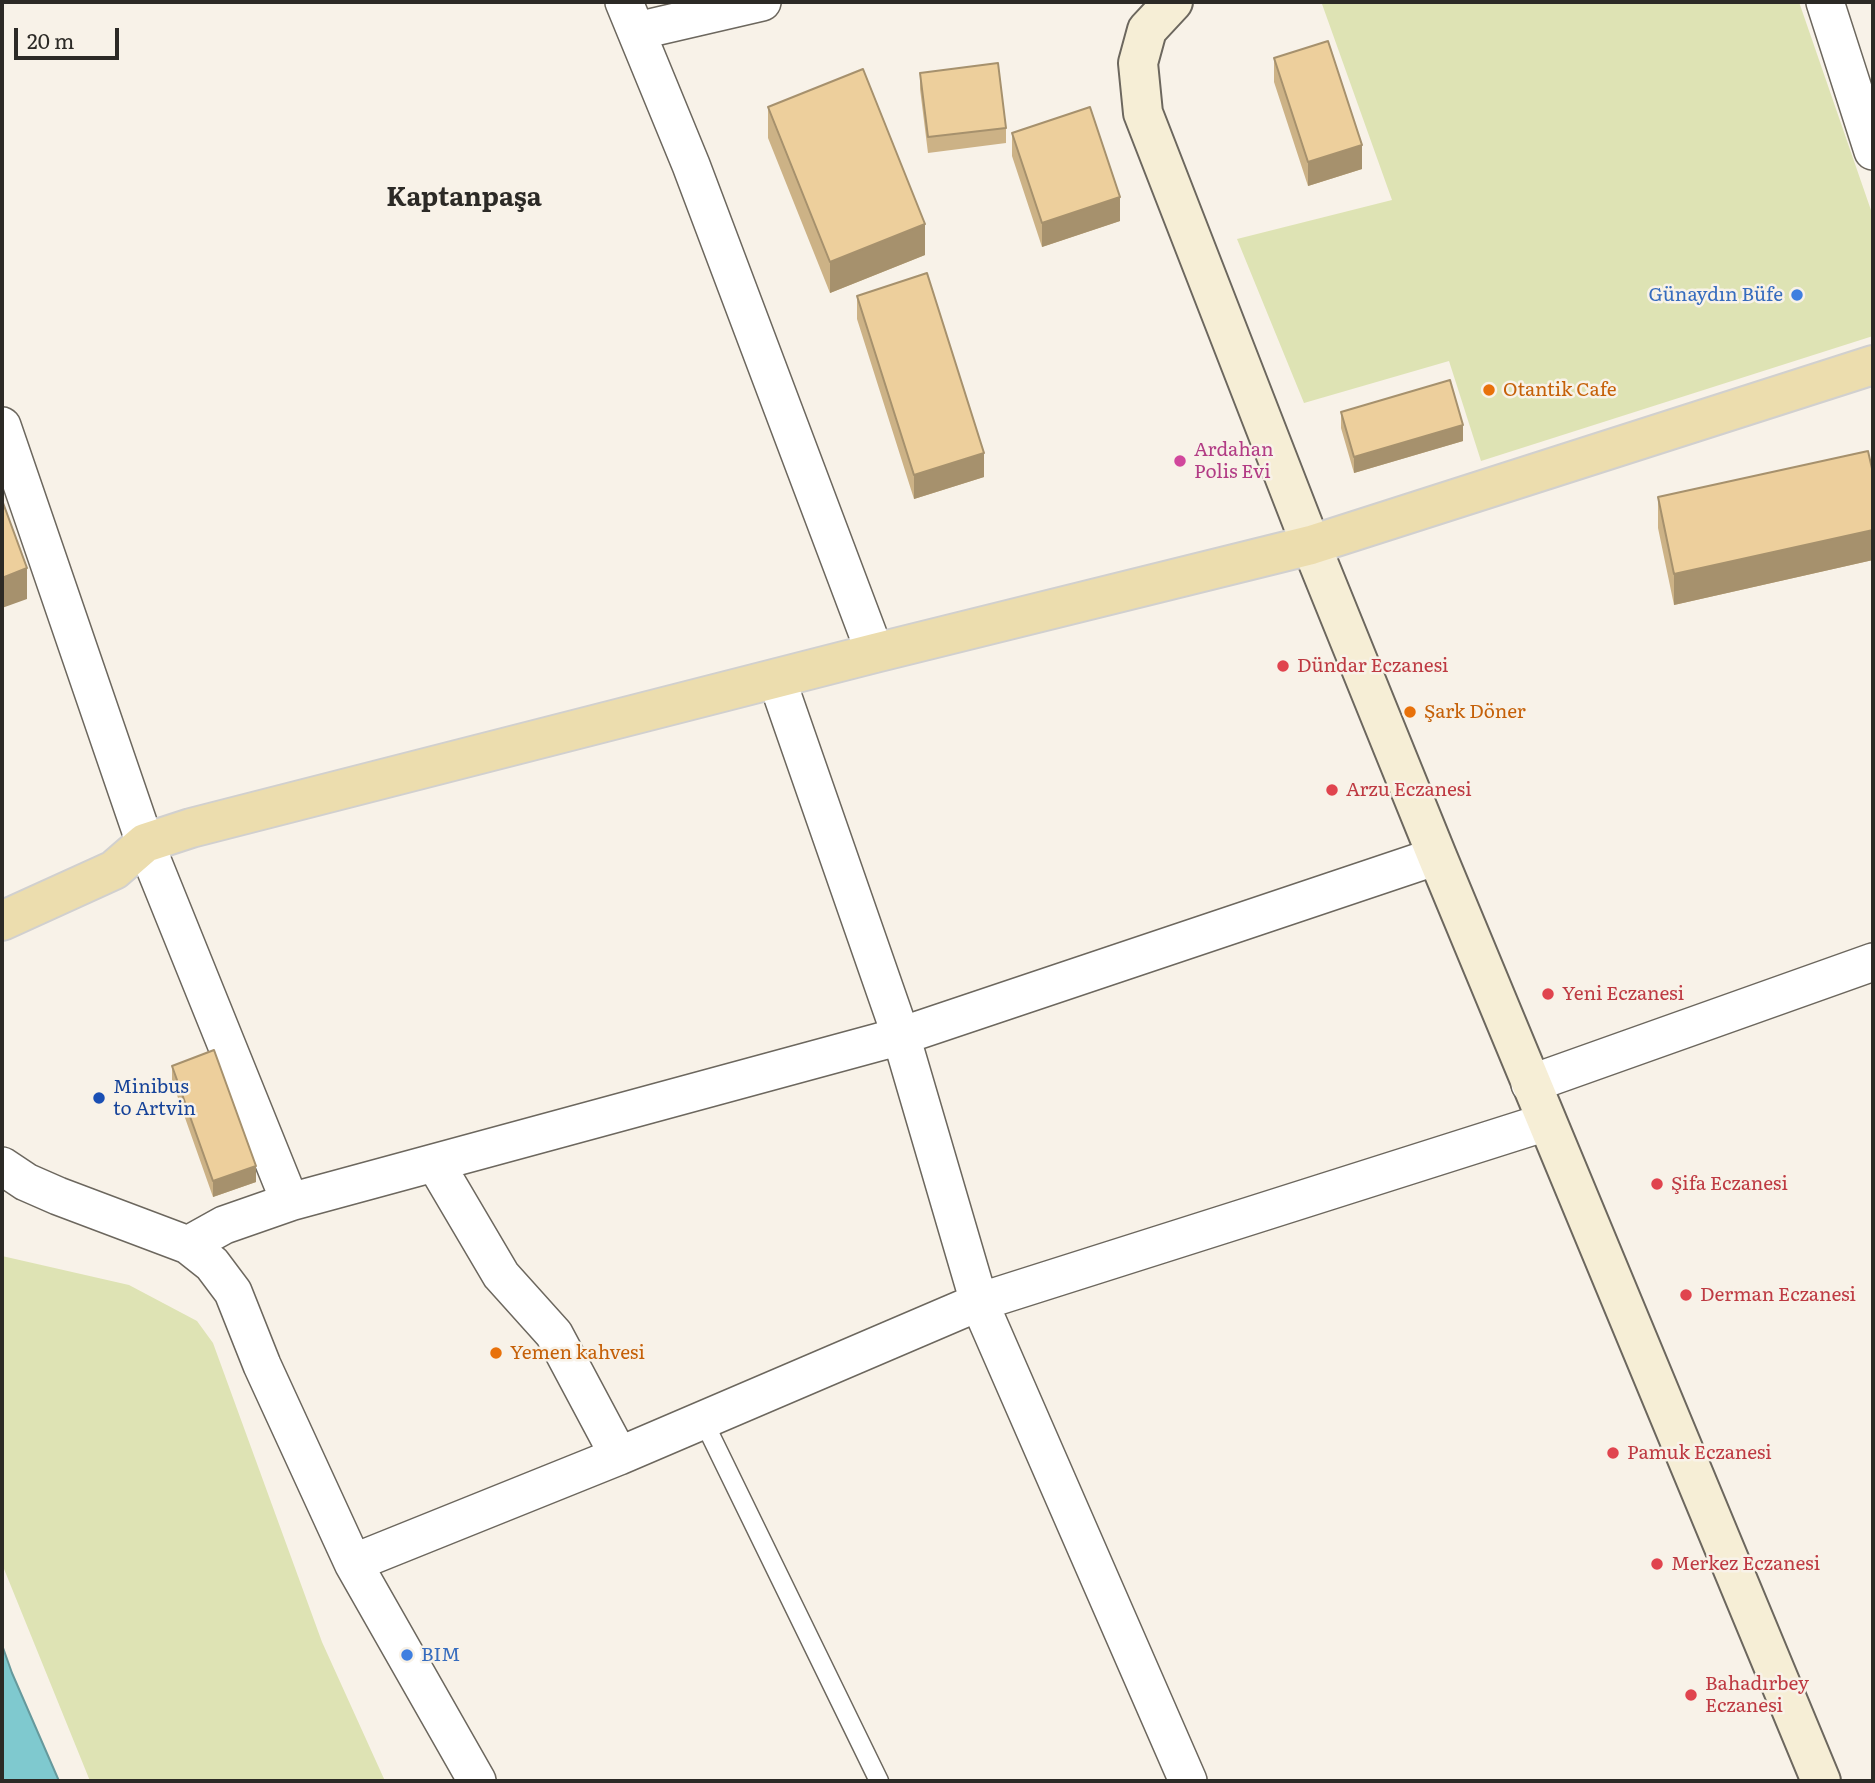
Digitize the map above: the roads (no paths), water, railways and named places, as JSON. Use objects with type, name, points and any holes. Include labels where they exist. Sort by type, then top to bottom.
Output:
[{"type":"main road","points":[[1173,2],[1147,30],[1138,63],[1143,114],[1311,545],[1437,856],[1821,1781]]},
{"type":"main road","points":[[2,921],[114,870],[145,843],[204,825],[875,653],[1311,545],[1873,365]]},
{"type":"street","points":[[762,2],[631,17],[691,164],[875,653]]},
{"type":"street","points":[[1825,2],[1873,151]]},
{"type":"street","points":[[2,426],[145,843],[290,1202]]},
{"type":"street","points":[[777,680],[901,1036],[979,1302],[1188,1781]]},
{"type":"street","points":[[188,1245],[225,1225],[290,1202],[901,1036],[1437,856]]},
{"type":"street","points":[[1530,1083],[1873,962]]},
{"type":"street","points":[[353,1563],[619,1456],[979,1302],[1546,1122]]},
{"type":"street","points":[[435,1163],[501,1275],[554,1334],[619,1456]]},
{"type":"street","points":[[2,1166],[26,1182],[58,1196],[188,1245],[212,1264],[233,1292],[262,1365],[353,1563],[477,1781]]},
{"type":"lane","points":[[703,1420],[879,1781]]},
{"type":"water","points":[[2,1645],[12,1673],[59,1781],[2,1781]]},
{"type":"place","name":"Günaydın Büfe","points":[[1797,295]]},
{"type":"place","name":"Otantik Cafe","points":[[1489,390]]},
{"type":"place","name":"Ardahan Polis Evi","points":[[1180,461]]},
{"type":"place","name":"Dündar Eczanesi","points":[[1283,666]]},
{"type":"place","name":"Şark Döner","points":[[1410,712]]},
{"type":"place","name":"Arzu Eczanesi","points":[[1332,790]]},
{"type":"place","name":"Yeni Eczanesi","points":[[1548,994]]},
{"type":"place","name":"Minibus to Artvin","points":[[99,1098]]},
{"type":"place","name":"Şifa Eczanesi","points":[[1657,1184]]},
{"type":"place","name":"Derman Eczanesi","points":[[1686,1295]]},
{"type":"place","name":"Yemen kahvesi","points":[[496,1353]]},
{"type":"place","name":"Pamuk Eczanesi","points":[[1613,1453]]},
{"type":"place","name":"Merkez Eczanesi","points":[[1657,1564]]},
{"type":"place","name":"BIM","points":[[407,1655]]},
{"type":"place","name":"Bahadırbey Eczanesi","points":[[1691,1695]]},
{"type":"district","name":"Kaptanpaşa","points":[[464,198]]}]
